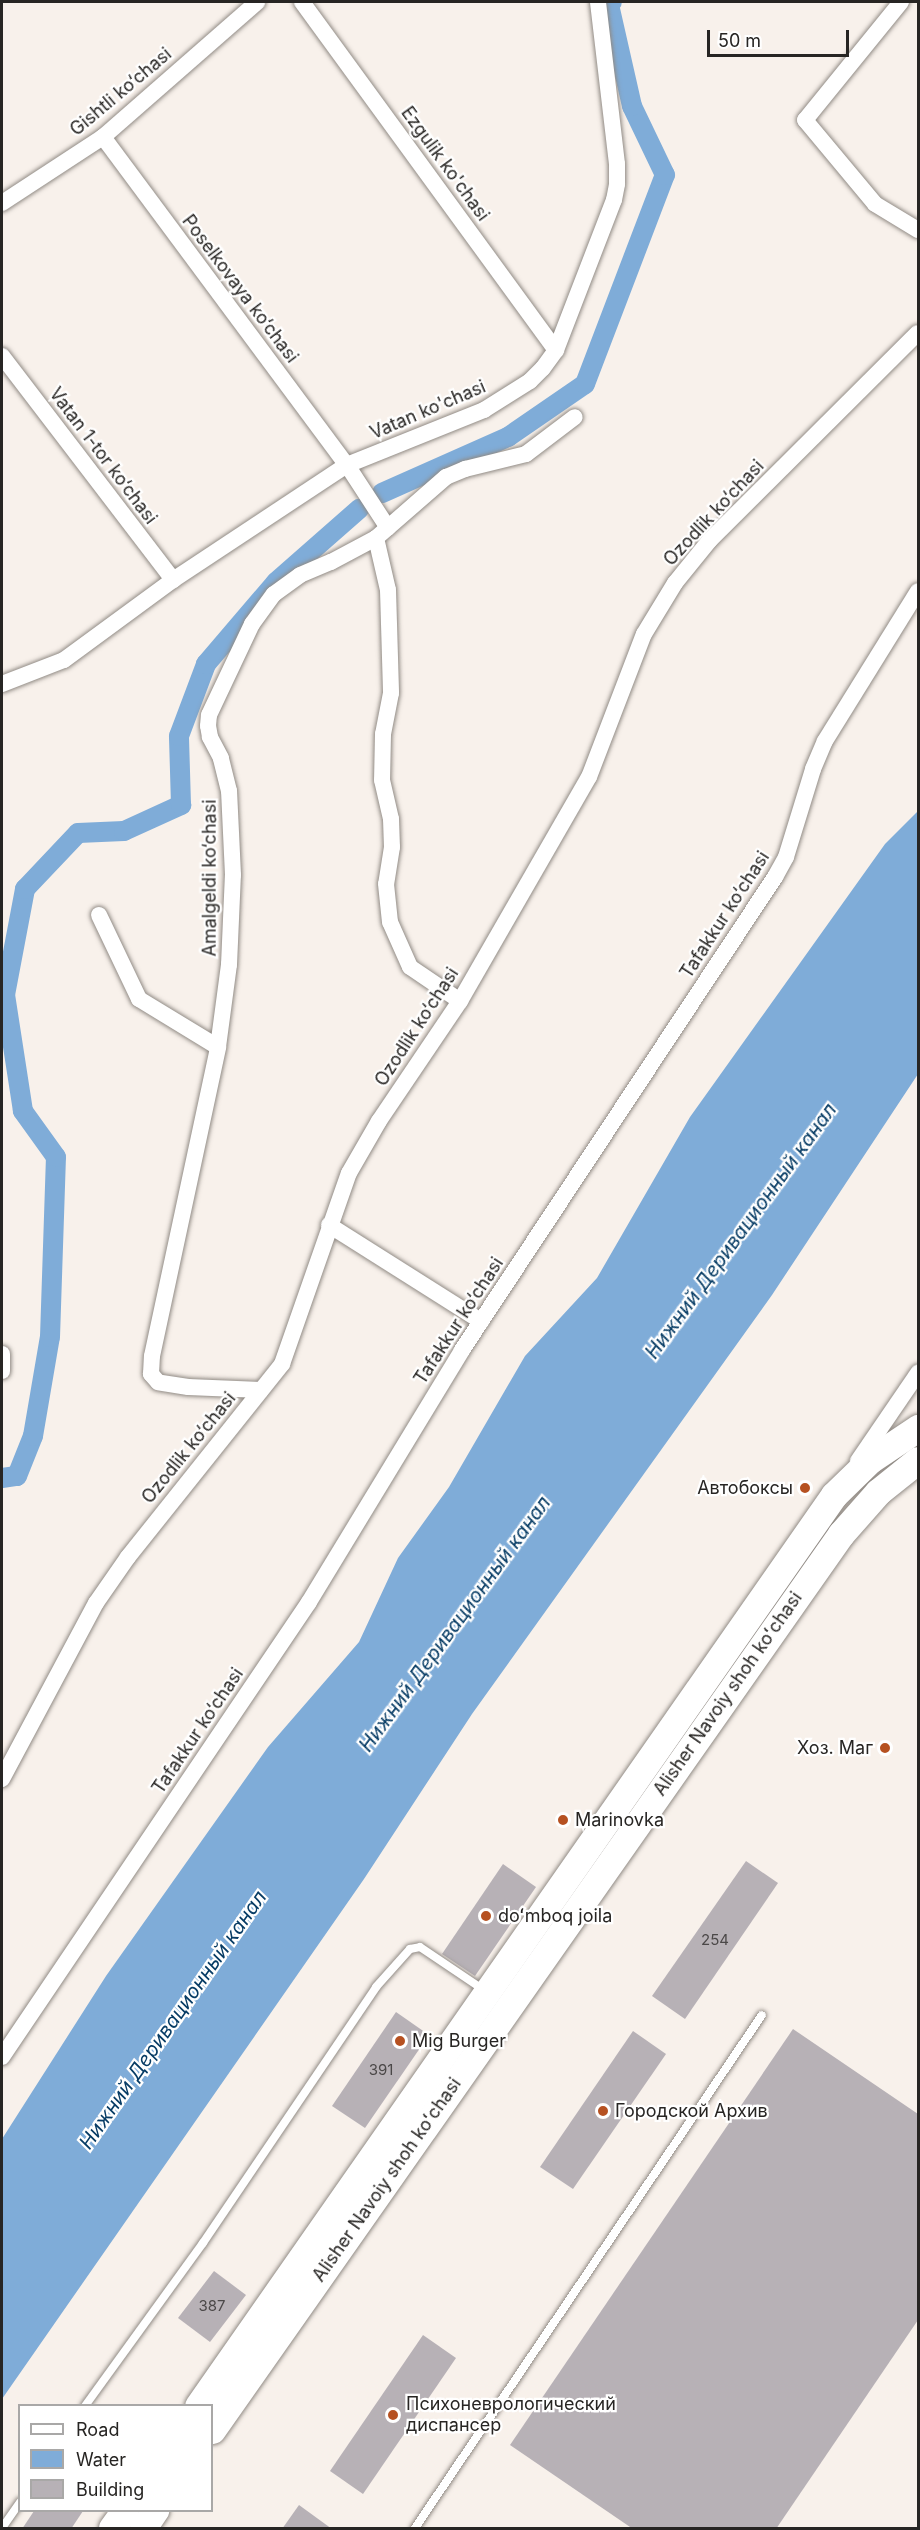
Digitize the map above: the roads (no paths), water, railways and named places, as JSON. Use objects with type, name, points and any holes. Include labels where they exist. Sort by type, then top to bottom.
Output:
[{"type":"main road","name":"Alisher Navoiy shoh koʻchasi","points":[[199,2404],[834,1496],[870,1460],[918,1428]]},
{"type":"main road","name":"Alisher Navoiy shoh koʻchasi","points":[[213,2429],[841,1534],[878,1492],[918,1460]]},
{"type":"main road","points":[[434,2068],[456,2083]]},
{"type":"main road","points":[[112,2529],[123,2512]]},
{"type":"main road","points":[[143,2529],[154,2512]]},
{"type":"street","name":"Gishtli ko‘chasi","points":[[2,203],[103,137],[257,2]]},
{"type":"street","name":"Ezgulik ko'chasi","points":[[302,2],[556,350]]},
{"type":"street","name":"Vatan ko'chasi","points":[[2,684],[64,660],[173,580],[347,465],[484,410],[530,381],[556,350],[614,200],[617,164],[598,2]]},
{"type":"street","points":[[901,2],[805,120],[875,204],[918,230]]},
{"type":"street","name":"Poselkovaya ko‘chasi","points":[[103,137],[347,465],[382,533]]},
{"type":"street","name":"Ozodlik ko‘chasi","points":[[2,1779],[96,1603],[128,1557],[282,1364],[349,1173],[379,1121],[460,1001],[589,777],[644,634],[675,583],[710,540],[918,333]]},
{"type":"street","name":"Vatan 1-tor ko‘chasi","points":[[2,356],[173,580]]},
{"type":"street","name":"Amalgeldi ko‘chasi","points":[[261,1390],[188,1387],[158,1382],[151,1374],[152,1356],[218,1047],[229,965],[232,834],[227,776],[210,737],[209,715],[252,624],[274,594],[300,574],[331,562],[382,533],[446,477],[465,469],[526,454],[575,417]]},
{"type":"street","points":[[382,533],[388,590],[391,693],[383,734],[382,780],[391,819],[392,847],[386,884],[390,922],[410,967],[460,1001]]},
{"type":"street","name":"Tafakkur ko‘chasi","points":[[2,2057],[309,1602],[481,1321],[775,877],[786,857],[813,769],[825,741],[918,591]]},
{"type":"street","points":[[99,915],[139,999],[218,1047]]},
{"type":"street","points":[[329,1226],[481,1321]]},
{"type":"street","points":[[2,1354],[2,1371]]},
{"type":"street","points":[[834,1496],[918,1373]]},
{"type":"lane","points":[[86,2404],[203,2243],[376,1987],[410,1949],[420,1947],[486,1992]]},
{"type":"lane","points":[[415,2529],[762,2015]]},
{"type":"lane","points":[[2,2528],[18,2505]]},
{"type":"water","name":"Нижний Деривационный канал","points":[[918,811],[918,1074],[772,1295],[472,1714],[364,1879],[2,2399],[2,2139],[106,1976],[268,1747],[359,1642],[398,1558],[449,1487],[525,1356],[597,1278],[690,1117],[885,844]]},
{"type":"waterway","points":[[382,493],[508,437],[585,384],[665,175],[632,106],[609,5],[612,2]]},
{"type":"waterway","points":[[2,1478],[17,1476],[33,1436],[50,1337],[56,1157],[23,1111],[5,995],[25,889],[78,833],[124,831],[181,805],[179,736],[206,664],[276,582],[359,509]]},
{"type":"place","name":"Автобоксы","points":[[805,1488]]},
{"type":"place","name":"Хоз. Маг","points":[[885,1748]]},
{"type":"place","name":"Marinovka","points":[[563,1820]]},
{"type":"place","name":"doʻmboq joila","points":[[486,1916]]},
{"type":"place","name":"Mig Burger","points":[[400,2041]]},
{"type":"place","name":"Городской Архив","points":[[603,2111]]},
{"type":"place","name":"Психоневрологический диспансер","points":[[393,2415]]}]
